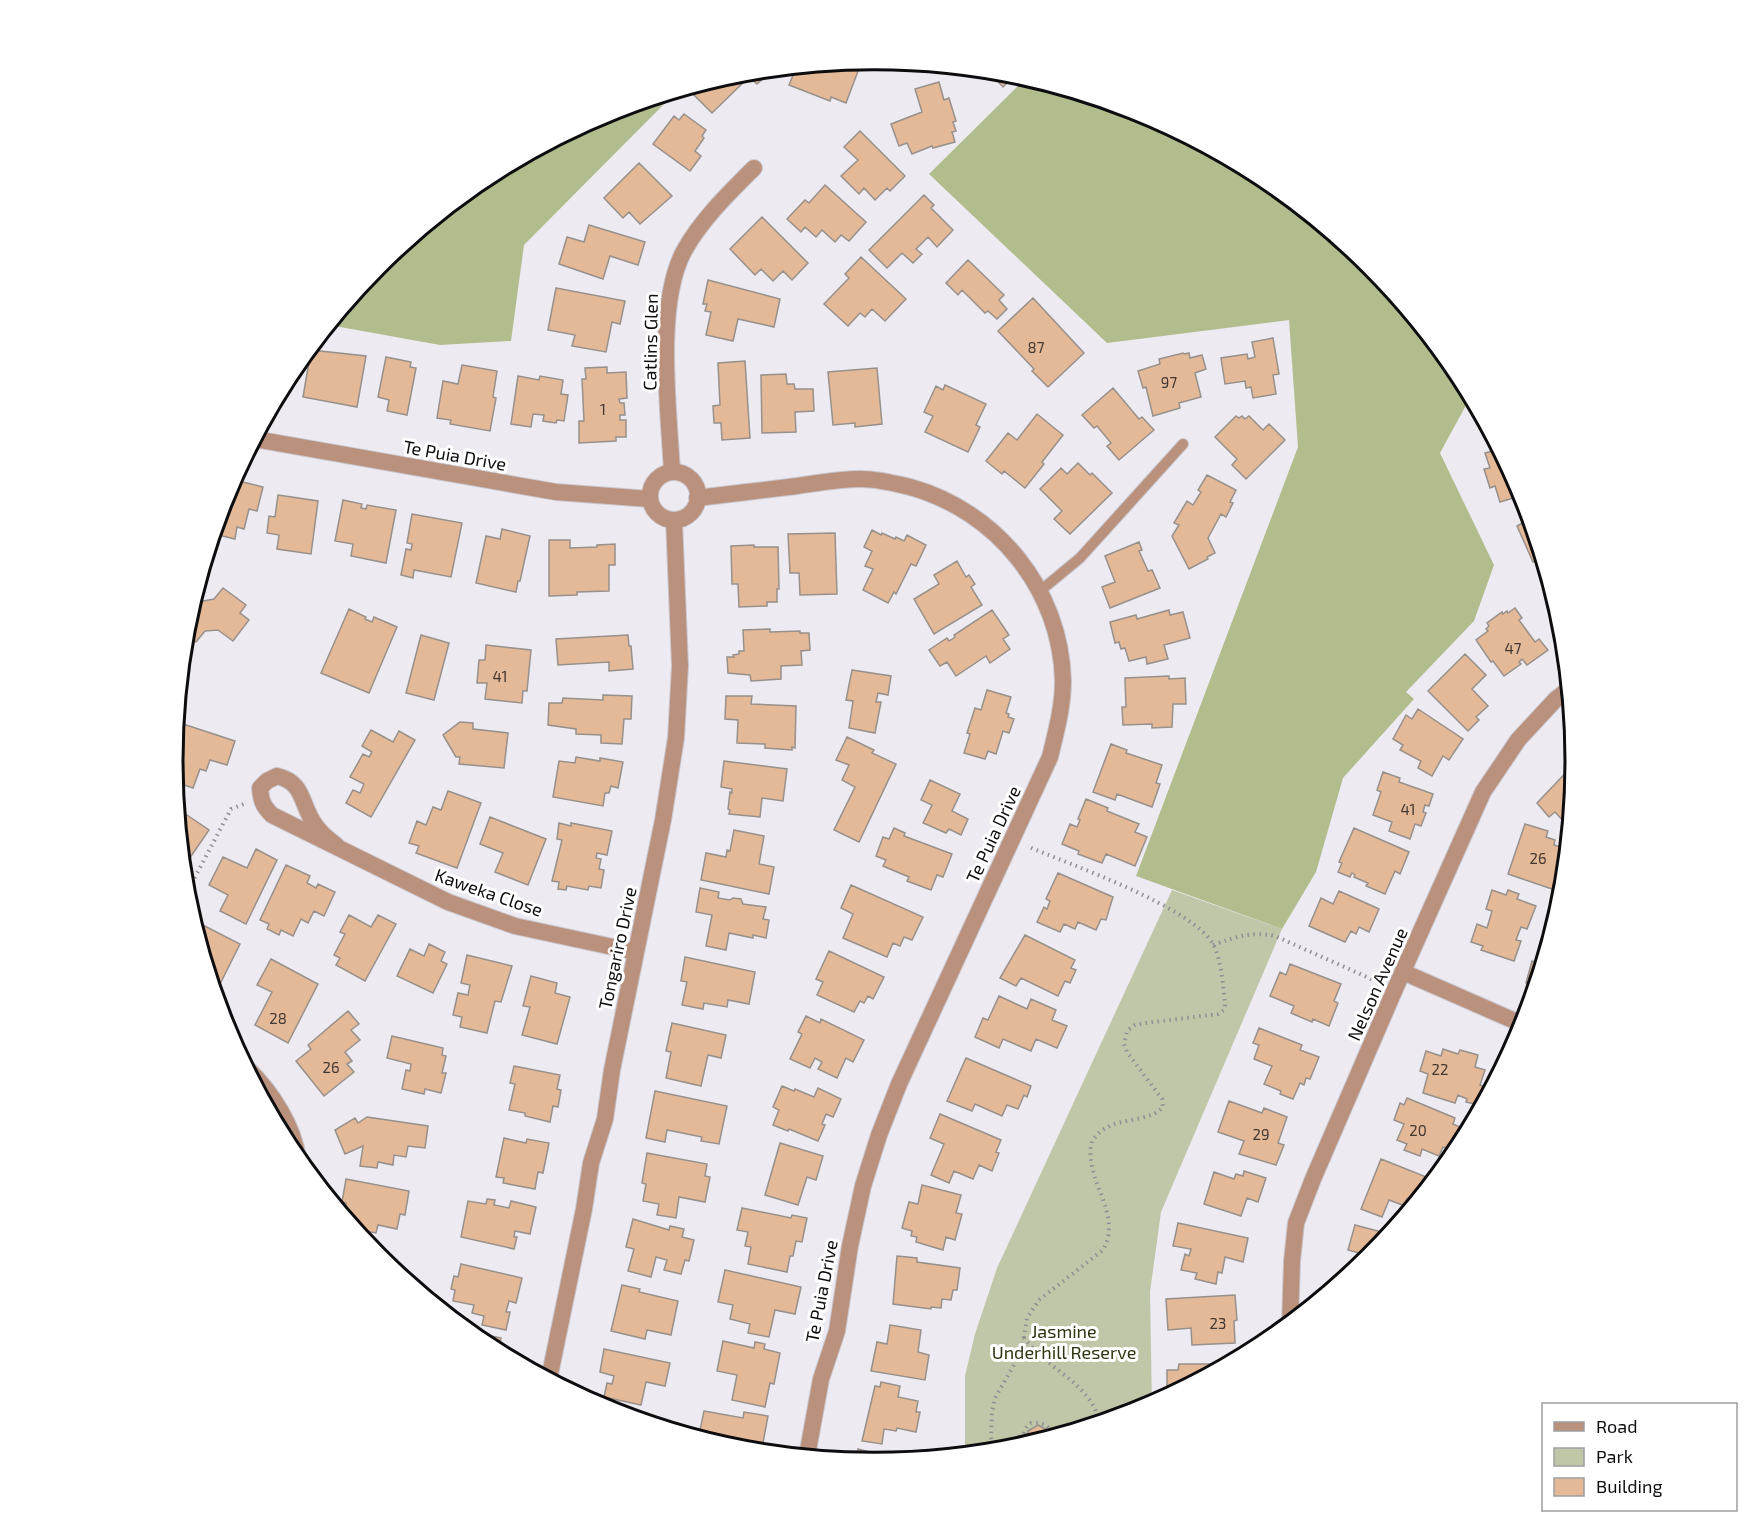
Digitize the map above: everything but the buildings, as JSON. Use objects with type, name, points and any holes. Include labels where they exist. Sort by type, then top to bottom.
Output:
[{"type":"street","name":"Catlins Glen","points":[[672,472],[666,353],[671,282],[684,252],[695,235],[754,168]]},
{"type":"street","name":"Te Puia Drive","points":[[263,440],[556,492],[650,499]]},
{"type":"street","points":[[672,472],[680,473],[693,482],[697,490],[695,506],[690,513],[675,520],[668,519],[656,511],[650,499],[650,491],[658,478],[672,472]]},
{"type":"street","name":"Te Puia Drive","points":[[697,498],[861,479],[893,483],[924,491],[950,502],[993,530],[1018,556],[1040,591],[1051,616],[1058,644],[1063,681],[1061,715],[1050,757],[899,1084],[879,1135],[863,1186],[850,1246],[837,1331],[820,1379],[808,1449]]},
{"type":"street","name":"Tongariro Drive","points":[[551,1371],[584,1209],[591,1163],[605,1119],[612,1070],[663,820],[676,738],[680,666],[675,520]]},
{"type":"street","name":"Nelson Avenue","points":[[1290,1313],[1296,1223],[1395,989],[1483,792],[1518,740],[1562,694]]},
{"type":"street","name":"Kaweka Close","points":[[337,846],[315,826],[297,787],[290,779],[278,776],[267,781],[260,788],[263,806],[272,815],[448,902],[515,926],[636,952]]},
{"type":"street","points":[[1403,972],[1515,1021]]},
{"type":"street","points":[[269,1094],[286,1122]]},
{"type":"lane","points":[[1040,591],[1080,558],[1183,444]]},
{"type":"path","points":[[194,879],[231,809],[261,799]]},
{"type":"path","points":[[993,1442],[992,1412],[995,1398],[1019,1356],[1027,1318],[1039,1300],[1103,1250],[1109,1240],[1108,1214],[1090,1159],[1092,1141],[1106,1128],[1159,1113],[1163,1107],[1162,1100],[1127,1052],[1124,1044],[1127,1031],[1135,1025],[1221,1013],[1225,1005],[1220,968],[1213,945],[1189,921],[1160,903],[1012,840]]},
{"type":"path","points":[[1213,945],[1252,934],[1275,936],[1395,989]]},
{"type":"path","points":[[1024,1338],[1039,1355],[1075,1383],[1093,1402],[1098,1416]]},
{"type":"path","points":[[1023,1436],[1024,1431],[1031,1423],[1040,1423],[1051,1430]]},
{"type":"green space","points":[[1018,86],[1097,107],[1139,123],[1220,163],[1295,213],[1330,242],[1394,306],[1423,341],[1466,405],[1440,453],[1494,565],[1474,621],[1406,692],[1414,699],[1343,778],[1316,872],[1282,929],[1136,876],[1298,447],[1289,320],[1107,343],[929,174]]},
{"type":"green space","points":[[665,103],[524,245],[511,341],[440,345],[338,327],[386,273],[419,242],[491,187],[569,142],[610,123]]},
{"type":"green space","name":"Jasmine Underhill Reserve","points":[[1172,890],[1282,929],[1161,1212],[1150,1292],[1152,1394],[1097,1416],[1053,1429],[965,1447],[965,1376],[975,1334],[997,1268]]}]
